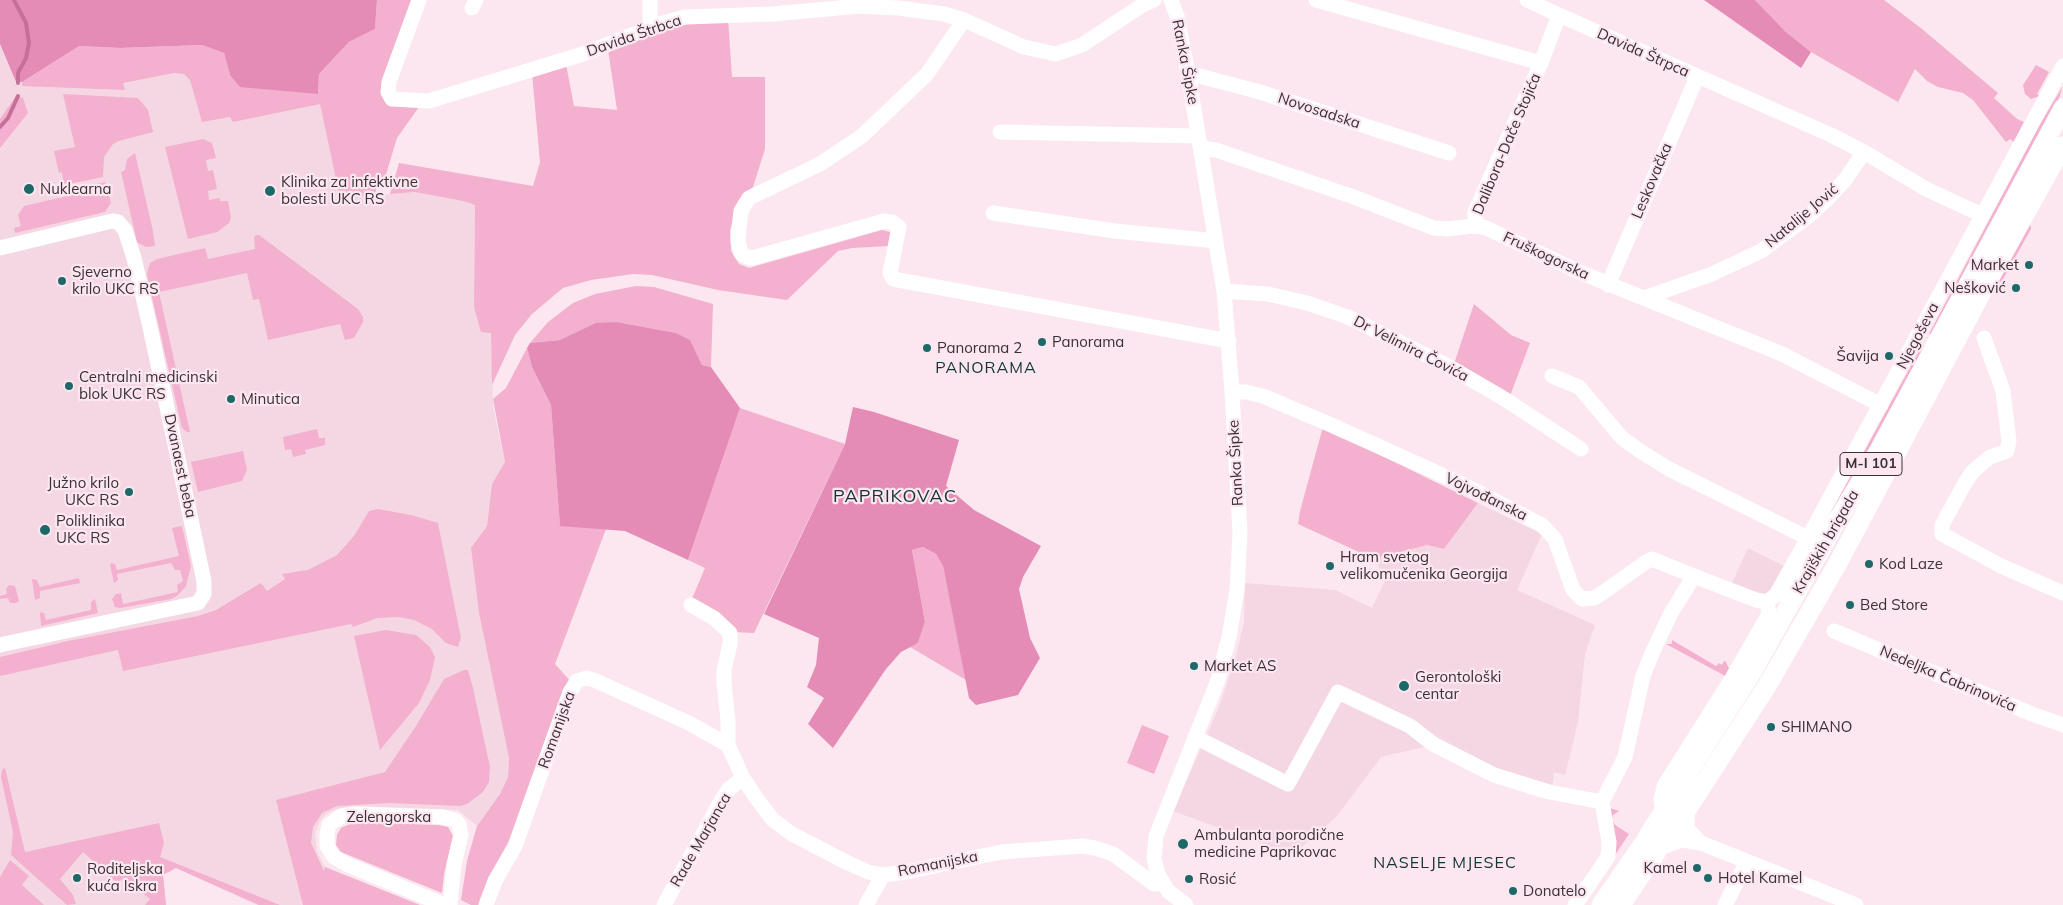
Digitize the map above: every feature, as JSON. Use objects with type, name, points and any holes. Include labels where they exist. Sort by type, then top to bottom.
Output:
[{"type":"main road","name":"Krajiških brigada","points":[[1621,905],[1654,845],[1662,812],[1750,674],[1879,450],[2063,108]]},
{"type":"main road","name":"Krajiških brigada","points":[[1601,905],[1688,808],[1767,686],[1838,562],[1982,292],[2063,146]]},
{"type":"main road","points":[[1768,608],[1778,608],[1821,533],[1842,513]]},
{"type":"street","name":"Davida Štrbca","points":[[419,0],[388,89],[389,96],[392,99],[429,102],[583,54],[650,28],[685,18],[773,14],[860,6],[916,10],[964,20],[1016,44],[1040,52],[1056,54],[1082,45],[1143,2]]},
{"type":"street","points":[[650,0],[650,28]]},
{"type":"street","name":"Ranka Šipke","points":[[1171,0],[1177,16],[1188,73],[1224,291],[1240,533],[1237,590],[1229,637],[1218,680],[1156,836],[1154,859],[1162,884],[1175,898],[1186,905]]},
{"type":"street","points":[[1316,0],[1541,63],[1559,15]]},
{"type":"street","name":"Davida Štrpca","points":[[1527,0],[1697,77],[1782,112],[1864,152],[1926,189],[1982,215]]},
{"type":"street","points":[[964,20],[927,74],[862,136],[820,164],[749,198],[741,211],[738,228],[741,253],[752,258],[884,221],[892,222],[899,227],[890,273],[893,280],[1228,340]]},
{"type":"street","name":"Dalibora-Dače Stojića","points":[[1475,226],[1475,212],[1541,63]]},
{"type":"street","name":"Njegoševa","points":[[1662,812],[1661,800],[1664,786],[1731,680],[1768,608],[1881,405],[2063,66]]},
{"type":"street","name":"Novosadska","points":[[1188,73],[1260,92],[1449,153]]},
{"type":"street","name":"Leskovačka","points":[[1608,285],[1697,77]]},
{"type":"street","name":"Fruškogorska","points":[[1000,132],[1200,142],[1216,150],[1351,196],[1434,228],[1448,230],[1475,226],[1484,227],[1608,285],[1782,354],[1881,405]]},
{"type":"street","name":"Natalije Jović","points":[[1644,298],[1712,274],[1761,251],[1810,215],[1827,199],[1845,180],[1864,152]]},
{"type":"street","points":[[993,213],[1115,231],[1216,241]]},
{"type":"street","name":"Dvanaest beba","points":[[0,248],[112,221],[118,222],[125,230],[134,258],[150,327],[204,582],[204,594],[198,603],[0,645]]},
{"type":"street","name":"Dr Velimira Čovića","points":[[1224,291],[1268,294],[1307,303],[1348,316],[1393,338],[1503,398],[1581,449]]},
{"type":"street","points":[[1984,338],[2003,391],[2009,441],[2007,451],[1990,457],[1973,471],[1941,530],[1948,538],[1986,558],[2063,593]]},
{"type":"street","name":"Krajiških brigada","points":[[1552,376],[1578,387],[1622,438],[1668,469],[1808,538]]},
{"type":"street","name":"Vojvođanska","points":[[1232,392],[1246,392],[1263,396],[1460,483],[1542,525],[1555,539],[1573,590],[1582,599],[1598,596],[1646,562],[1652,560],[1756,600],[1768,608]]},
{"type":"street","points":[[1575,905],[1608,857],[1608,837],[1602,802],[1625,757],[1643,676],[1652,651],[1671,613],[1694,576]]},
{"type":"street","name":"Romanijska","points":[[691,605],[718,621],[730,633],[730,644],[724,670],[728,745],[743,778],[766,812],[779,826],[848,863],[868,872],[883,875],[1001,852],[1082,846],[1113,854],[1154,884],[1162,884]]},
{"type":"street","name":"Nedeljka Čabrinovića","points":[[1834,631],[2032,714],[2063,725]]},
{"type":"street","name":"Romanijska","points":[[486,905],[495,881],[515,846],[570,692],[578,681],[586,678],[594,680],[688,723],[728,745]]},
{"type":"street","points":[[1195,737],[1288,784],[1338,692],[1410,726],[1433,744],[1494,775],[1559,794],[1602,802]]},
{"type":"street","name":"Rade Marjanca","points":[[664,905],[721,801],[729,789],[743,778]]},
{"type":"street","points":[[1688,808],[1687,827],[1701,843]]},
{"type":"street","name":"Zelengorska","points":[[345,815],[449,818],[459,824],[461,828],[460,844],[446,904],[346,864],[334,857],[327,846],[326,834],[334,820],[345,815]]},
{"type":"street","points":[[1654,845],[1682,840],[1701,843],[1856,905]]},
{"type":"street","points":[[1725,905],[1747,862]]},
{"type":"street","points":[[866,905],[883,875]]},
{"type":"shaded area","points":[[0,0],[377,0],[375,29],[349,42],[319,74],[318,94],[240,87],[230,75],[224,53],[202,45],[120,48],[79,46],[22,82],[16,82],[0,44]]},
{"type":"shaded area","points":[[377,0],[415,0],[385,88],[419,107],[397,138],[384,181],[376,187],[376,195],[340,198],[320,104],[233,122],[230,117],[202,122],[190,80],[184,74],[174,73],[123,83],[125,90],[22,86],[22,82],[79,46],[120,48],[202,45],[224,53],[230,75],[318,94],[319,74],[349,42],[375,29]]},
{"type":"shaded area","points":[[1704,0],[1755,0],[1786,32],[1811,52],[1801,68]]},
{"type":"shaded area","points":[[1755,0],[1884,0],[1922,29],[1998,93],[1994,98],[2017,119],[2024,122],[2014,142],[2010,139],[2006,142],[1973,100],[1963,93],[1938,87],[1927,81],[1915,69],[1898,102],[1811,52],[1786,32]]},
{"type":"shaded area","points":[[728,19],[732,77],[765,77],[765,149],[753,187],[738,201],[730,231],[731,251],[739,264],[749,268],[882,230],[893,233],[890,246],[852,248],[838,251],[787,300],[718,290],[652,275],[633,274],[591,280],[563,288],[532,314],[515,335],[492,385],[491,333],[481,332],[474,307],[475,205],[415,192],[390,194],[399,163],[533,186],[540,162],[532,73],[566,64],[574,106],[617,110],[608,49],[666,27]]},
{"type":"shaded area","points":[[0,44],[16,82],[79,46],[318,94],[340,198],[415,192],[475,205],[474,307],[491,333],[493,407],[505,462],[492,484],[487,526],[471,548],[479,613],[509,758],[508,777],[500,794],[477,826],[458,810],[360,806],[334,810],[325,815],[320,821],[315,834],[317,851],[325,867],[320,905],[257,905],[176,868],[163,875],[166,905],[0,905]]},
{"type":"shaded area","points":[[2036,65],[2049,72],[2037,94],[2040,96],[2031,99],[2025,94],[2023,85]]},
{"type":"shaded area","points":[[2063,86],[2057,104],[1932,334],[1929,334],[2040,124]]},
{"type":"shaded area","points":[[63,94],[138,98],[148,110],[153,132],[113,144],[104,157],[103,177],[64,185],[62,172],[59,173],[54,151],[75,147]]},
{"type":"shaded area","points":[[16,96],[23,98],[28,113],[0,148],[0,119]]},
{"type":"shaded area","points":[[203,139],[212,143],[216,158],[206,160],[208,171],[213,170],[217,189],[208,191],[209,200],[220,198],[220,201],[228,201],[231,218],[229,223],[217,232],[188,239],[165,147]]},
{"type":"shaded area","points":[[135,153],[155,246],[146,247],[137,242],[121,172],[125,170],[127,159]]},
{"type":"shaded area","points":[[105,182],[111,203],[105,212],[15,233],[14,228],[21,226],[18,215],[24,206],[80,193],[85,187]]},
{"type":"shaded area","points":[[2030,222],[2031,229],[2002,281],[1996,284]]},
{"type":"shaded area","points":[[259,235],[358,309],[363,317],[363,322],[354,338],[345,340],[340,324],[268,340],[259,299],[253,300],[247,273],[159,292],[190,432],[187,432],[182,428],[147,275],[150,263],[157,259],[205,248],[208,259],[255,249],[254,236]]},
{"type":"shaded area","points":[[636,286],[654,287],[713,304],[711,367],[702,365],[690,341],[676,333],[617,322],[560,340],[530,343],[548,322],[573,303],[595,294]]},
{"type":"shaded area","points":[[1474,304],[1511,335],[1530,343],[1510,396],[1454,364]]},
{"type":"shaded area","points":[[617,322],[676,333],[690,340],[702,365],[711,367],[740,408],[688,560],[625,531],[560,526],[551,405],[532,367],[527,348],[530,343],[560,340],[596,323]]},
{"type":"shaded area","points":[[1926,344],[1849,494],[1830,514],[1918,353]]},
{"type":"shaded area","points":[[527,348],[532,367],[551,405],[560,525],[606,529],[555,664],[571,682],[515,837],[482,905],[471,905],[461,900],[467,861],[477,826],[500,794],[508,777],[509,758],[479,613],[471,548],[487,526],[492,484],[505,462],[493,399],[506,388]]},
{"type":"shaded area","points":[[853,407],[959,440],[946,486],[974,510],[1041,546],[1023,577],[1019,589],[1030,638],[1040,658],[1018,695],[976,705],[969,698],[943,566],[936,554],[923,547],[912,550],[925,622],[918,643],[901,652],[886,669],[833,748],[808,724],[824,698],[807,687],[816,665],[819,638],[764,614],[845,444]]},
{"type":"shaded area","points":[[740,408],[845,444],[754,633],[733,632],[691,601],[705,568],[688,560]]},
{"type":"shaded area","points":[[1323,427],[1478,503],[1444,549],[1427,545],[1374,559],[1298,524]]},
{"type":"shaded area","points":[[317,429],[319,438],[325,438],[325,445],[305,450],[306,454],[293,457],[291,449],[285,450],[283,437]]},
{"type":"shaded area","points":[[243,451],[247,470],[242,481],[198,492],[191,462]]},
{"type":"shaded area","name":"Gerontološki centar","points":[[1478,503],[1542,534],[1517,590],[1595,625],[1585,654],[1578,722],[1565,775],[1554,772],[1552,787],[1497,782],[1424,747],[1381,757],[1337,816],[1293,855],[1173,811],[1217,712],[1235,660],[1244,622],[1245,583],[1335,590],[1372,608],[1384,583],[1383,573],[1374,559],[1427,545],[1444,549]]},
{"type":"shaded area","points":[[378,509],[411,515],[438,523],[461,638],[458,647],[446,643],[432,629],[414,620],[399,617],[377,618],[353,627],[351,624],[123,671],[118,650],[0,676],[0,657],[68,641],[198,616],[216,610],[261,583],[267,591],[285,579],[282,574],[308,570],[337,555],[354,536],[369,511]]},
{"type":"shaded area","points":[[182,526],[191,566],[186,586],[178,595],[171,599],[120,608],[115,607],[112,599],[116,594],[121,593],[123,604],[178,592],[177,585],[183,581],[180,570],[175,570],[171,563],[117,574],[118,580],[114,583],[110,565],[111,563],[115,564],[117,570],[179,556],[172,528]]},
{"type":"shaded area","points":[[923,547],[936,554],[943,566],[966,680],[910,647],[918,643],[925,622],[912,550]]},
{"type":"shaded area","points":[[1748,548],[1786,567],[1767,597],[1731,585]]},
{"type":"shaded area","points":[[79,578],[80,583],[40,591],[40,598],[35,600],[32,579],[37,580],[40,587]]},
{"type":"shaded area","points":[[9,585],[15,586],[19,601],[16,603],[10,603],[8,598],[0,599],[0,596],[7,594],[6,589]]},
{"type":"shaded area","points":[[95,599],[98,613],[41,626],[40,612],[44,613],[46,620],[91,610],[91,602]]},
{"type":"shaded area","points":[[386,630],[416,635],[430,647],[435,657],[430,680],[419,703],[380,750],[354,636]]},
{"type":"shaded area","points":[[1672,640],[1716,666],[1719,663],[1722,665],[1724,661],[1726,662],[1729,669],[1729,678],[1666,644],[1672,644]]},
{"type":"shaded area","points":[[468,670],[473,688],[490,767],[489,782],[483,792],[467,804],[460,806],[389,803],[337,806],[322,813],[313,827],[311,843],[324,871],[325,867],[420,905],[303,905],[276,800],[385,772],[416,726],[444,679]]},
{"type":"shaded area","points":[[1142,725],[1169,736],[1154,774],[1127,763]]},
{"type":"shaded area","points":[[5,768],[25,852],[159,823],[164,843],[160,857],[280,905],[259,905],[176,868],[163,875],[166,905],[145,905],[150,899],[124,878],[117,883],[83,852],[60,879],[73,895],[76,904],[67,905],[11,855],[13,832],[1,777],[2,770]]},
{"type":"shaded area","points":[[1610,808],[1619,811],[1613,815],[1612,820],[1615,825],[1629,834],[1615,855]]},
{"type":"shaded area","points":[[354,822],[448,827],[453,836],[444,874],[442,893],[341,852],[336,845],[337,835],[341,828]]},
{"type":"shaded area","points":[[10,860],[29,876],[22,885],[44,905],[0,905],[0,877]]},
{"type":"waterway","points":[[14,0],[26,23],[29,43],[26,58],[18,73],[18,83]]},
{"type":"waterway","points":[[0,127],[8,118],[18,96]]},
{"type":"place","name":"Nuklearna","points":[[29,189]]},
{"type":"place","name":"Klinika za infektivne bolesti UKC RS","points":[[270,191]]},
{"type":"place","name":"Market","points":[[2029,265]]},
{"type":"place","name":"Sjeverno krilo UKC RS","points":[[62,281]]},
{"type":"place","name":"Nešković","points":[[2016,288]]},
{"type":"place","name":"Panorama","points":[[1042,342]]},
{"type":"place","name":"Panorama 2","points":[[927,348]]},
{"type":"place","name":"Šavija","points":[[1889,356]]},
{"type":"place","name":"Centralni medicinski blok UKC RS","points":[[69,386]]},
{"type":"place","name":"Minutica","points":[[231,399]]},
{"type":"place","name":"Južno krilo UKC RS","points":[[129,492]]},
{"type":"place","name":"Poliklinika UKC RS","points":[[45,530]]},
{"type":"place","name":"Kod Laze","points":[[1869,564]]},
{"type":"place","name":"Hram svetog velikomučenika Georgija","points":[[1330,566]]},
{"type":"place","name":"Bed Store","points":[[1850,605]]},
{"type":"place","name":"Market AS","points":[[1194,666]]},
{"type":"place","name":"Gerontološki centar","points":[[1404,686]]},
{"type":"place","name":"SHIMANO","points":[[1771,727]]},
{"type":"place","name":"Ambulanta porodične medicine Paprikovac","points":[[1183,844]]},
{"type":"place","name":"Kamel","points":[[1697,868]]},
{"type":"place","name":"Roditeljska kuća Iskra","points":[[77,878]]},
{"type":"place","name":"Hotel Kamel","points":[[1708,878]]},
{"type":"place","name":"Rosić","points":[[1189,879]]},
{"type":"place","name":"Donatelo","points":[[1513,891]]},
{"type":"district","name":"PANORAMA","points":[[986,368]]},
{"type":"district","name":"PAPRIKOVAC","points":[[895,497]]},
{"type":"district","name":"NASELJE MJESEC","points":[[1445,863]]}]
